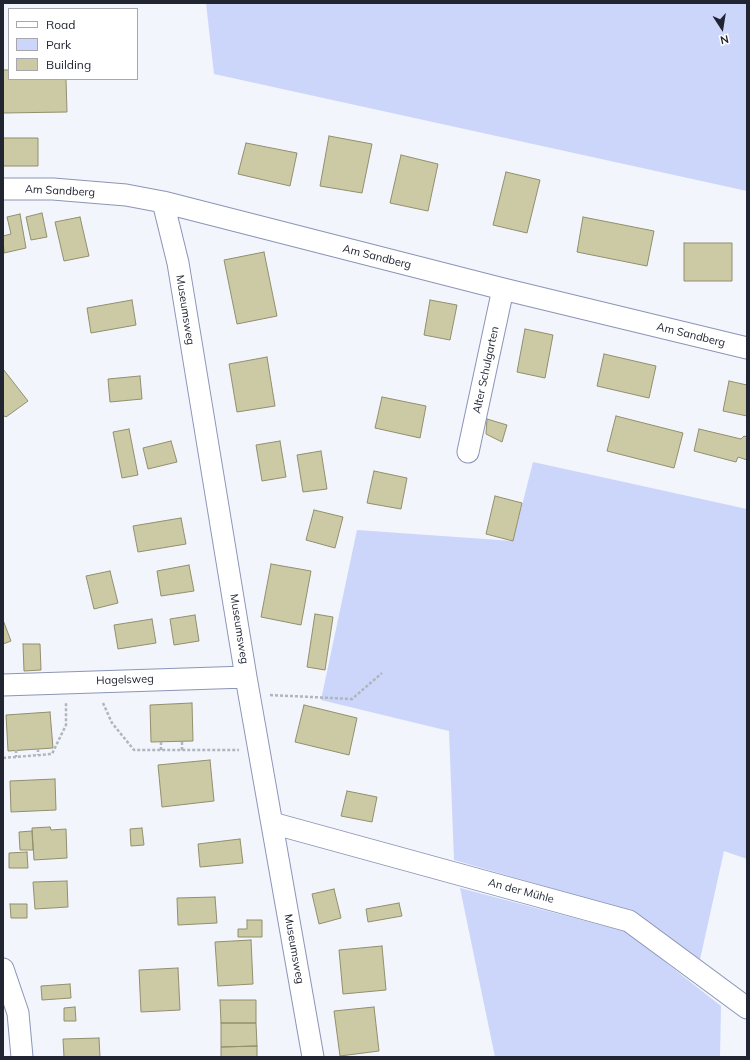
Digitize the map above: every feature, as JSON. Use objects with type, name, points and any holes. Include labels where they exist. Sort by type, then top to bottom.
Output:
[{"type":"street","name":"Am Sandberg","points":[[3,189],[53,189],[126,195],[163,202],[503,289],[747,348]]},
{"type":"street","name":"Museumsweg","points":[[163,202],[178,263],[248,686],[312,1057]]},
{"type":"street","name":"Alter Schulgarten","points":[[468,452],[503,289]]},
{"type":"street","name":"Hagelsweg","points":[[3,685],[66,682],[248,686]]},
{"type":"street","name":"An der Mühle","points":[[272,823],[629,921],[747,1008]]},
{"type":"street","points":[[3,969],[18,1013],[22,1057]]},
{"type":"path","points":[[248,686],[352,699],[382,673]]},
{"type":"path","points":[[3,758],[52,754],[66,726],[66,682]]},
{"type":"path","points":[[103,703],[112,723],[134,750],[259,750]]},
{"type":"path","points":[[182,741],[182,750]]},
{"type":"path","points":[[161,742],[161,750]]},
{"type":"path","points":[[38,749],[38,755]]},
{"type":"path","points":[[16,750],[16,757]]},
{"type":"green space","points":[[206,3],[747,3],[747,191],[214,74]]},
{"type":"green space","points":[[533,462],[747,509],[747,859],[724,851],[699,964],[634,912],[454,860],[449,731],[321,700],[357,530],[513,541]]},
{"type":"green space","points":[[460,888],[627,932],[721,1006],[720,1057],[495,1057]]},
{"type":"building","points":[[3,70],[8,70],[8,80],[66,80],[67,112],[3,113]]},
{"type":"building","points":[[329,136],[372,144],[362,193],[320,186]]},
{"type":"building","points":[[3,138],[38,138],[38,166],[3,166]]},
{"type":"building","points":[[246,143],[297,153],[290,186],[238,174]]},
{"type":"building","points":[[401,155],[438,164],[428,211],[390,203]]},
{"type":"building","points":[[506,172],[540,180],[527,233],[493,225]]},
{"type":"building","points":[[42,213],[47,237],[31,240],[26,217]]},
{"type":"building","points":[[20,214],[26,248],[4,253],[3,236],[11,234],[7,217]]},
{"type":"building","points":[[80,217],[89,256],[64,261],[55,222]]},
{"type":"building","points":[[583,217],[654,231],[647,266],[577,252]]},
{"type":"building","points":[[684,243],[732,243],[732,281],[684,281]]},
{"type":"building","points":[[264,252],[277,316],[237,324],[224,260]]},
{"type":"building","points":[[132,300],[136,325],[91,333],[87,308]]},
{"type":"building","points":[[430,300],[457,305],[450,340],[424,335]]},
{"type":"building","points":[[525,329],[553,335],[545,378],[517,372]]},
{"type":"building","points":[[604,354],[656,366],[649,398],[597,386]]},
{"type":"building","points":[[267,357],[275,406],[237,412],[229,364]]},
{"type":"building","points":[[3,369],[28,401],[6,417],[3,417]]},
{"type":"building","points":[[140,376],[142,399],[110,402],[108,379]]},
{"type":"building","points":[[729,381],[747,385],[747,416],[723,411]]},
{"type":"building","points":[[382,397],[426,406],[420,438],[375,428]]},
{"type":"building","points":[[616,416],[683,433],[674,468],[607,451]]},
{"type":"building","points":[[487,419],[507,425],[502,442],[486,434]]},
{"type":"building","points":[[129,429],[138,475],[122,478],[113,432]]},
{"type":"building","points":[[699,429],[741,439],[744,436],[747,437],[747,460],[738,457],[736,462],[694,451]]},
{"type":"building","points":[[171,441],[177,462],[148,469],[143,448]]},
{"type":"building","points":[[280,441],[286,477],[262,481],[256,445]]},
{"type":"building","points":[[321,451],[327,489],[303,492],[297,455]]},
{"type":"building","points":[[374,471],[407,478],[401,509],[367,503]]},
{"type":"building","points":[[495,496],[522,503],[513,541],[486,534]]},
{"type":"building","points":[[314,510],[343,517],[335,548],[306,540]]},
{"type":"building","points":[[181,518],[186,544],[138,552],[133,526]]},
{"type":"building","points":[[271,564],[311,571],[301,625],[261,617]]},
{"type":"building","points":[[189,565],[194,591],[161,596],[157,571]]},
{"type":"building","points":[[110,571],[118,603],[94,609],[86,576]]},
{"type":"building","points":[[315,614],[333,617],[325,670],[307,667]]},
{"type":"building","points":[[195,615],[199,641],[174,645],[170,619]]},
{"type":"building","points":[[152,619],[156,643],[118,649],[114,625]]},
{"type":"building","points":[[3,620],[11,641],[3,644]]},
{"type":"building","points":[[23,644],[40,644],[41,670],[24,671]]},
{"type":"building","points":[[192,703],[193,741],[151,742],[150,705]]},
{"type":"building","points":[[304,705],[357,718],[349,755],[295,742]]},
{"type":"building","points":[[50,712],[53,748],[8,751],[6,715]]},
{"type":"building","points":[[210,760],[214,801],[162,807],[158,765]]},
{"type":"building","points":[[55,779],[56,810],[11,812],[10,781]]},
{"type":"building","points":[[347,791],[377,797],[372,822],[341,816]]},
{"type":"building","points":[[50,827],[51,830],[66,829],[67,858],[34,860],[32,828]]},
{"type":"building","points":[[142,828],[144,845],[131,846],[130,829]]},
{"type":"building","points":[[32,831],[33,850],[20,850],[19,832]]},
{"type":"building","points":[[240,839],[243,863],[200,867],[198,844]]},
{"type":"building","points":[[27,852],[28,868],[9,868],[9,853]]},
{"type":"building","points":[[67,881],[68,907],[35,909],[33,882]]},
{"type":"building","points":[[334,889],[341,918],[319,924],[312,894]]},
{"type":"building","points":[[215,897],[217,923],[178,925],[177,898]]},
{"type":"building","points":[[399,903],[402,916],[368,922],[366,909]]},
{"type":"building","points":[[10,904],[27,904],[27,918],[11,918]]},
{"type":"building","points":[[247,920],[262,920],[262,937],[238,937],[238,929],[247,929]]},
{"type":"building","points":[[251,940],[253,984],[218,986],[215,942]]},
{"type":"building","points":[[382,946],[386,990],[343,994],[339,950]]},
{"type":"building","points":[[178,968],[180,1010],[141,1012],[139,970]]},
{"type":"building","points":[[70,984],[71,998],[42,1000],[41,986]]},
{"type":"building","points":[[220,1000],[256,1000],[256,1023],[221,1023]]},
{"type":"building","points":[[75,1007],[76,1021],[64,1021],[64,1008]]},
{"type":"building","points":[[374,1007],[379,1051],[340,1056],[334,1011]]},
{"type":"building","points":[[221,1023],[256,1023],[257,1046],[221,1047]]},
{"type":"building","points":[[99,1038],[100,1057],[64,1057],[63,1039]]},
{"type":"building","points":[[257,1046],[257,1057],[221,1057],[221,1047]]}]
